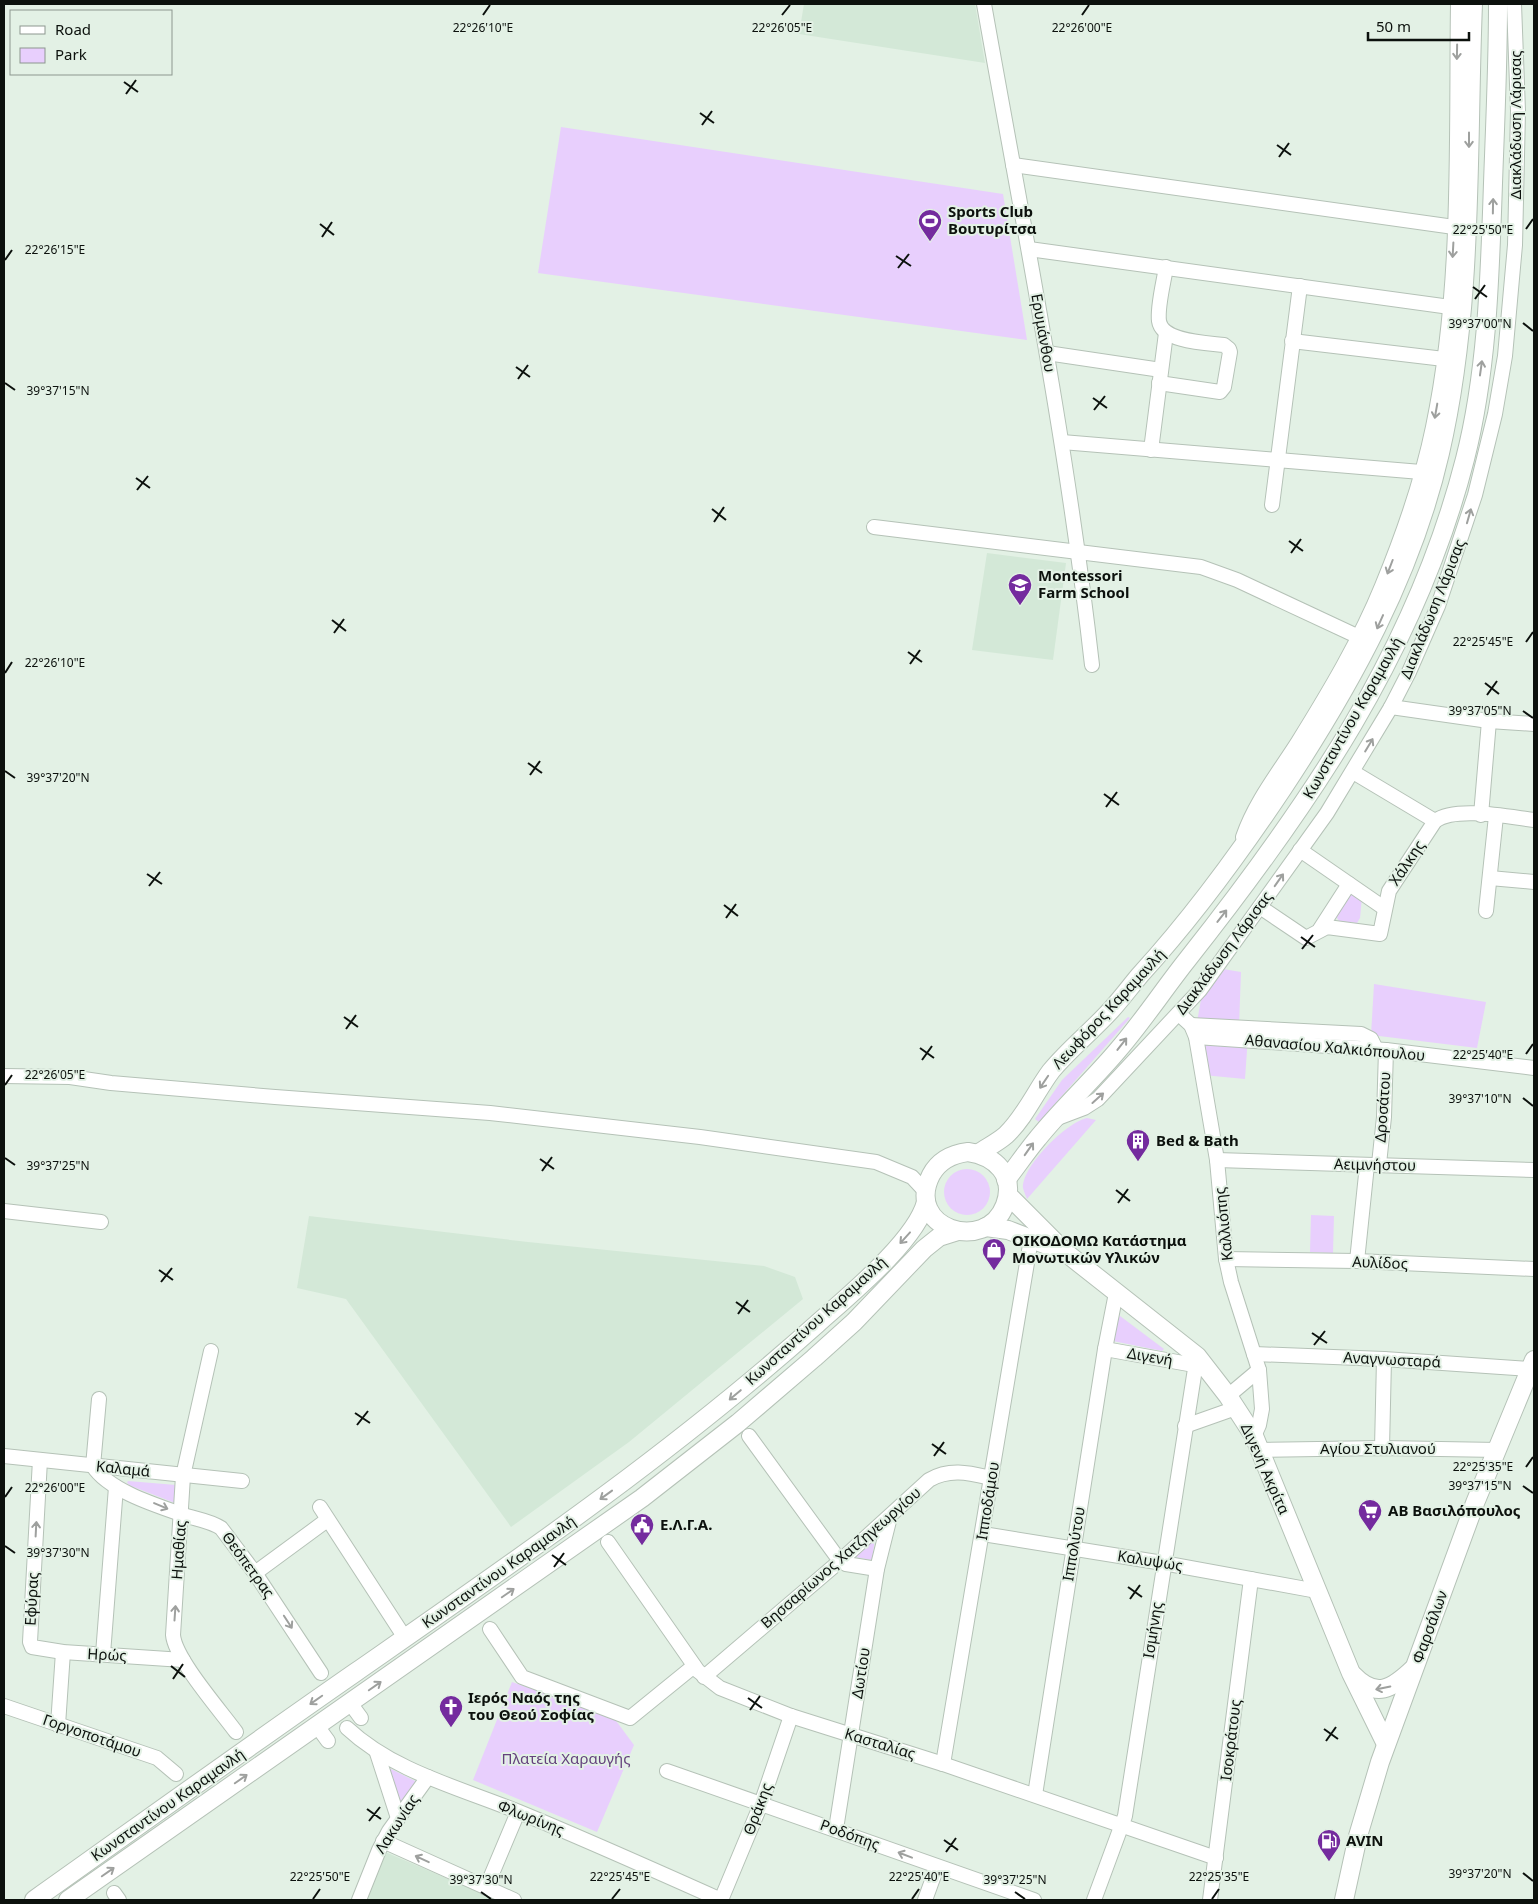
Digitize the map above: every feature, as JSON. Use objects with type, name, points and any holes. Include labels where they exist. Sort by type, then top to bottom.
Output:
[{"type":"main road","name":"Κωνσταντίνου Καραμανλή","points":[[1235,859],[1325,722],[1374,636],[1396,585],[1428,499],[1440,453],[1449,404],[1462,308],[1468,208],[1473,4]]},
{"type":"main road","name":"Κωνσταντίνου Καραμανλή","points":[[1054,1119],[1120,1048],[1254,875],[1346,736],[1396,648],[1417,602],[1435,554],[1465,459],[1482,360],[1492,242],[1498,4]]},
{"type":"main road","name":"Λεωφόρος Καραμανλή","points":[[979,1153],[1004,1136],[1014,1126],[1053,1069],[1112,1010],[1166,948],[1235,859]]},
{"type":"main road","points":[[1007,1187],[997,1163],[979,1153],[957,1153],[938,1164],[929,1178],[926,1197],[933,1218],[947,1227],[958,1231],[972,1231],[986,1227],[1000,1215],[1007,1187],[1054,1119]]},
{"type":"main road","name":"Διγενή Ακρίτα","points":[[1007,1187],[1065,1252],[1196,1361],[1232,1402],[1256,1443],[1351,1673],[1386,1744]]},
{"type":"main road","name":"Κωνσταντίνου Καραμανλή","points":[[34,1900],[606,1495],[722,1406],[832,1311],[881,1263],[909,1234],[921,1216],[926,1197]]},
{"type":"main road","name":"Διγενή Ακρίτα","points":[[986,1227],[1008,1230],[1065,1252]]},
{"type":"main road","name":"Κωνσταντίνου Καραμανλή","points":[[68,1900],[656,1487],[738,1423],[814,1358],[854,1322],[924,1249],[939,1237],[958,1231]]},
{"type":"main road","name":"Φαρσάλων","points":[[1344,1900],[1358,1836],[1386,1744],[1475,1503],[1533,1365]]},
{"type":"main road","points":[[1351,1673],[1369,1688],[1383,1689],[1403,1678],[1415,1667]]},
{"type":"street","name":"Ερυμάνθου","points":[[984,4],[1062,442],[1079,552],[1092,665]]},
{"type":"street","points":[[1235,859],[1245,830],[1268,788],[1315,714],[1359,637],[1399,542],[1433,426],[1444,360],[1450,307],[1454,227],[1458,4]]},
{"type":"street","name":"Διακλάδωση Λάρισας","points":[[1054,1119],[1092,1104],[1179,1014],[1219,966],[1353,772],[1391,706],[1424,638],[1460,544],[1485,459],[1500,388],[1509,323],[1515,245],[1518,111],[1514,4]]},
{"type":"street","points":[[1013,165],[1454,227]]},
{"type":"street","points":[[1029,249],[1450,307]]},
{"type":"street","points":[[1047,354],[1160,377],[1220,392],[1224,387],[1229,349],[1224,345],[1178,338],[1166,332],[1158,319],[1166,267]]},
{"type":"street","points":[[1272,505],[1300,286]]},
{"type":"street","points":[[1151,450],[1166,332]]},
{"type":"street","points":[[1292,341],[1444,360]]},
{"type":"street","points":[[1062,442],[1421,472]]},
{"type":"street","points":[[874,527],[1191,565],[1212,571],[1359,637]]},
{"type":"street","points":[[1391,706],[1489,721],[1534,724]]},
{"type":"street","points":[[1481,815],[1489,721]]},
{"type":"street","points":[[1353,772],[1435,822],[1448,814],[1534,820]]},
{"type":"street","points":[[1486,911],[1496,816]]},
{"type":"street","name":"Χάλκης","points":[[1320,929],[1332,927],[1380,934],[1389,891],[1435,822]]},
{"type":"street","points":[[1300,850],[1384,908]]},
{"type":"street","points":[[1490,878],[1534,882]]},
{"type":"street","points":[[1260,907],[1302,937],[1310,937],[1320,929],[1349,884]]},
{"type":"street","points":[[1179,1014],[1193,1031]]},
{"type":"street","name":"Αθανασίου Χαλκιόπουλου","points":[[1193,1031],[1534,1068]]},
{"type":"street","name":"Καλλιόπης","points":[[1193,1031],[1217,1160],[1226,1259],[1231,1282],[1259,1370],[1262,1410],[1256,1443]]},
{"type":"street","name":"Δροσάτου","points":[[1357,1261],[1373,1164],[1384,1117],[1381,1050]]},
{"type":"street","points":[[4,1076],[70,1077],[121,1084],[546,1119],[700,1136],[876,1162],[912,1177],[926,1197]]},
{"type":"street","name":"Αειμνήστου","points":[[1217,1160],[1534,1170]]},
{"type":"street","points":[[897,1170],[923,1172],[938,1164]]},
{"type":"street","points":[[4,1210],[101,1222]]},
{"type":"street","name":"Ιπποδάμου","points":[[943,1764],[1031,1239]]},
{"type":"street","name":"Αυλίδος","points":[[1226,1259],[1357,1261],[1534,1270]]},
{"type":"street","name":"Ιππολύτου","points":[[1035,1795],[1105,1349],[1116,1293]]},
{"type":"street","name":"Διγενή","points":[[1105,1349],[1196,1361]]},
{"type":"street","name":"Ημαθίας","points":[[211,1351],[183,1476],[174,1644],[183,1660],[236,1732]]},
{"type":"street","name":"Αναγνωσταρά","points":[[1254,1354],[1533,1365]]},
{"type":"street","points":[[1382,1448],[1384,1359]]},
{"type":"street","name":"Ισμήνης","points":[[1094,1900],[1122,1826],[1196,1361]]},
{"type":"street","points":[[1185,1426],[1232,1402],[1259,1370]]},
{"type":"street","points":[[93,1466],[99,1399]]},
{"type":"street","points":[[749,1436],[840,1561],[846,1564],[877,1569]]},
{"type":"street","name":"Αγίου Στυλιανού","points":[[1256,1443],[1498,1450]]},
{"type":"street","name":"Καλαμά","points":[[4,1456],[242,1481]]},
{"type":"street","name":"Εφύρας","points":[[32,1647],[30,1642],[40,1460]]},
{"type":"street","name":"Θεόπετρας","points":[[93,1466],[103,1478],[116,1487],[182,1514],[213,1522],[221,1528],[255,1573],[322,1673]]},
{"type":"street","name":"Βησσαρίωνος Χατζηγεωργίου","points":[[704,1677],[840,1561],[930,1480],[937,1476],[956,1472],[992,1478]]},
{"type":"street","points":[[103,1654],[116,1487]]},
{"type":"street","points":[[320,1507],[405,1638]]},
{"type":"street","name":"Δωτίου","points":[[836,1829],[877,1569],[890,1517]]},
{"type":"street","points":[[255,1573],[323,1523]]},
{"type":"street","name":"Καλυψώς","points":[[983,1534],[1163,1563],[1317,1591]]},
{"type":"street","name":"Κασταλίας","points":[[608,1542],[694,1666],[704,1677],[720,1688],[791,1716],[943,1764],[1216,1858]]},
{"type":"street","name":"Ισοκράτους","points":[[1210,1900],[1251,1580]]},
{"type":"street","points":[[490,1629],[522,1677],[630,1718],[694,1666]]},
{"type":"street","name":"Ηρώς","points":[[32,1647],[63,1652],[183,1660]]},
{"type":"street","points":[[58,1725],[63,1652]]},
{"type":"street","points":[[350,1703],[361,1718]]},
{"type":"street","name":"Γοργοποτάμου","points":[[4,1706],[157,1758],[176,1774]]},
{"type":"street","name":"Θράκης","points":[[721,1900],[761,1804],[791,1716]]},
{"type":"street","points":[[317,1726],[328,1741]]},
{"type":"street","name":"Φλωρίνης","points":[[347,1728],[359,1741],[377,1753],[428,1777],[518,1812],[721,1900]]},
{"type":"street","points":[[377,1753],[398,1818]]},
{"type":"street","name":"Ροδόπης","points":[[667,1771],[1034,1900]]},
{"type":"street","name":"Λακωνίας","points":[[359,1900],[383,1841],[428,1777]]},
{"type":"street","points":[[486,1888],[518,1812]]},
{"type":"street","points":[[383,1841],[514,1900]]},
{"type":"street","points":[[925,1900],[937,1867]]},
{"type":"shaded area","points":[[804,4],[975,4],[985,63],[799,34]]},
{"type":"shaded area","name":"Montessori Farm School","points":[[987,553],[1066,563],[1053,660],[972,650]]},
{"type":"shaded area","points":[[309,1216],[528,1242],[764,1266],[795,1277],[803,1299],[629,1442],[511,1527],[346,1299],[297,1288]]},
{"type":"shaded area","points":[[383,1851],[497,1900],[363,1900]]},
{"type":"green space","points":[[561,127],[1003,194],[1027,340],[538,273]]},
{"type":"green space","points":[[1351,893],[1362,897],[1360,918],[1357,923],[1339,921],[1336,916]]},
{"type":"green space","points":[[1217,968],[1241,972],[1239,1026],[1197,1022],[1202,994]]},
{"type":"green space","points":[[1374,984],[1486,1002],[1477,1048],[1371,1035]]},
{"type":"green space","points":[[1128,1017],[1130,1018],[1039,1122],[1035,1119],[1062,1080]]},
{"type":"green space","points":[[1195,1031],[1248,1036],[1245,1079],[1203,1075]]},
{"type":"green space","points":[[1087,1118],[1096,1120],[1027,1199],[1023,1188],[1025,1179],[1038,1157],[1047,1146],[1068,1128],[1078,1121]]},
{"type":"green space","points":[[967,1169],[980,1173],[986,1179],[990,1192],[986,1205],[980,1211],[967,1215],[954,1211],[948,1205],[944,1192],[948,1179],[954,1173]]},
{"type":"green space","points":[[1311,1215],[1334,1216],[1333,1253],[1310,1252]]},
{"type":"green space","points":[[1120,1316],[1164,1349],[1162,1351],[1113,1341],[1116,1321]]},
{"type":"green space","points":[[128,1481],[176,1485],[175,1503],[131,1486],[127,1483]]},
{"type":"green space","points":[[875,1538],[872,1560],[855,1557],[856,1555]]},
{"type":"green space","name":"Πλατεία Χαραυγής","points":[[512,1682],[614,1718],[634,1745],[597,1832],[473,1780]]},
{"type":"green space","points":[[389,1768],[417,1782],[401,1806]]},
{"type":"place","name":"Sports Club Βουτυρίτσα","points":[[930,242]]},
{"type":"place","name":"Montessori Farm School","points":[[1020,606]]},
{"type":"place","name":"Bed & Bath","points":[[1138,1162]]},
{"type":"place","name":"ΟΙΚΟΔΟΜΩ Κατάστημα Μονωτικών Υλικών","points":[[994,1271]]},
{"type":"place","name":"ΑΒ Βασιλόπουλος","points":[[1370,1532]]},
{"type":"place","name":"Ε.Λ.Γ.Α.","points":[[642,1546]]},
{"type":"place","name":"Ιερός Ναός της του Θεού Σοφίας","points":[[451,1728]]},
{"type":"place","name":"AVIN","points":[[1329,1862]]}]
